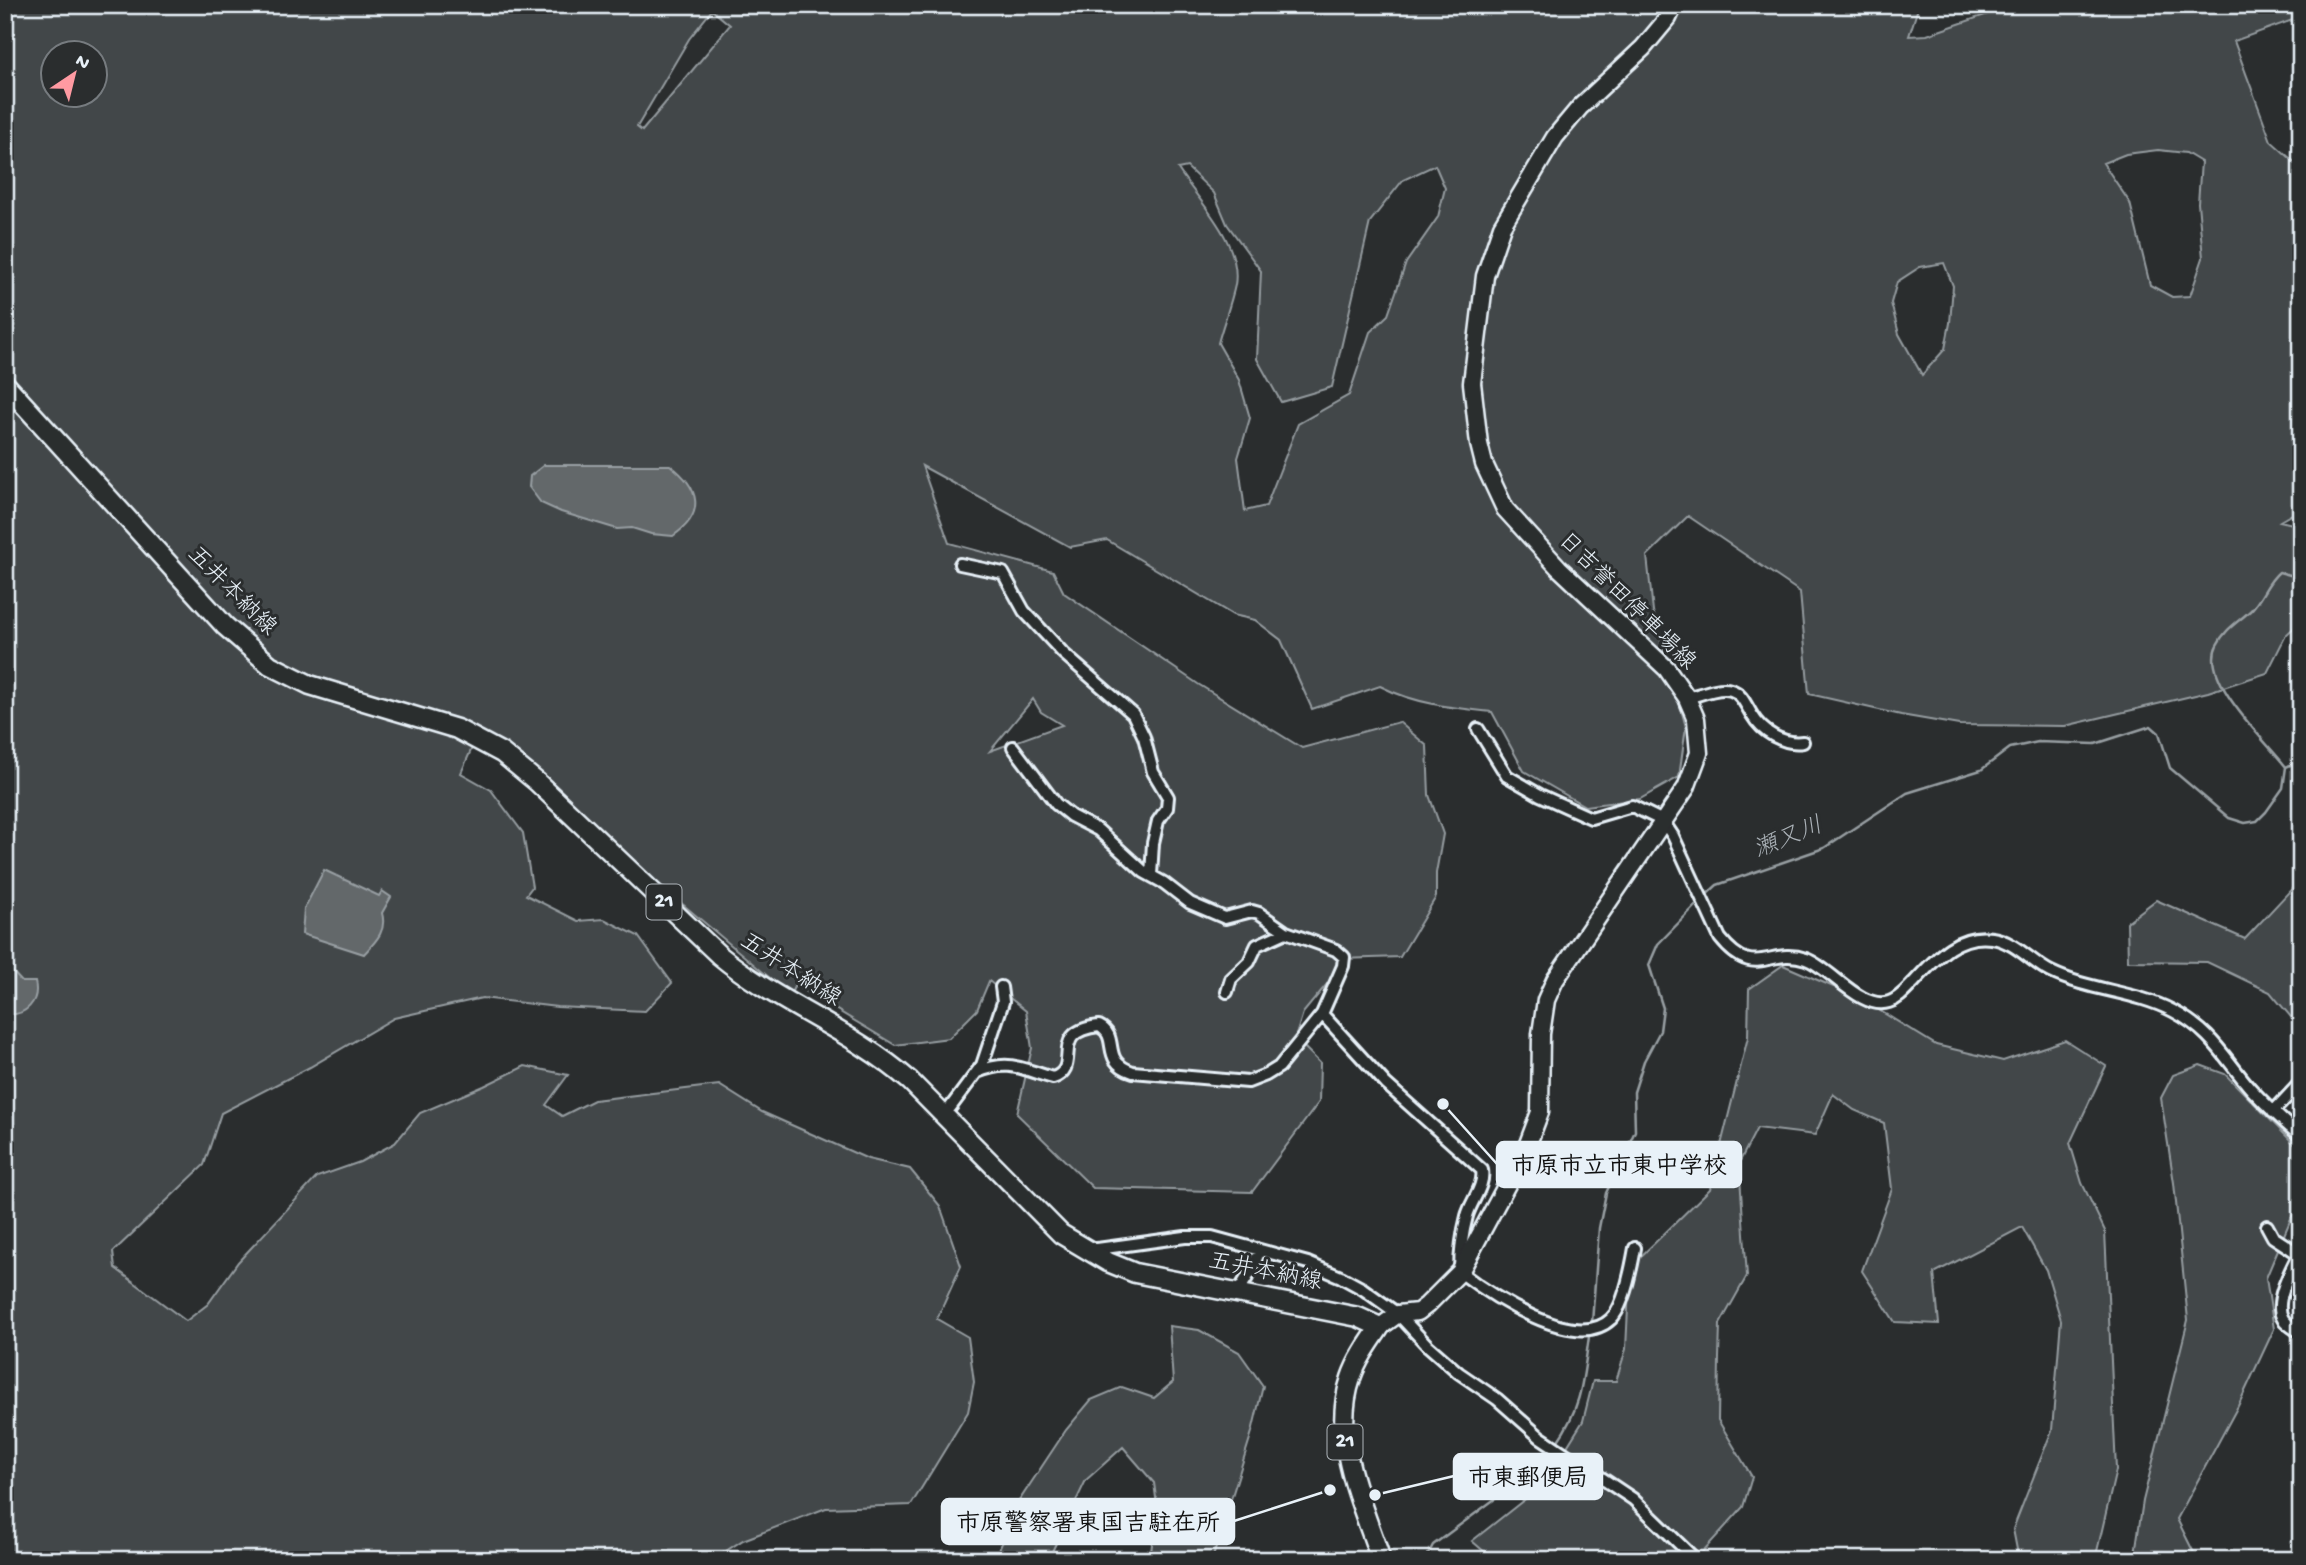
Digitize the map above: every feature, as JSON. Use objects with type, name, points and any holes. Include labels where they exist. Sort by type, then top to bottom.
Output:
[{"type":"main road","name":"日吉誉田停車場線","points":[[1380,1327],[1398,1314],[1418,1311],[1460,1272],[1526,1149],[1540,1112],[1541,1034],[1546,1000],[1555,980],[1686,788],[1699,753],[1696,719],[1676,679],[1559,568],[1505,509],[1484,464],[1472,383],[1485,276],[1502,226],[1555,137],[1580,107],[1643,48],[1668,18],[1674,5]]},
{"type":"main road","name":"五井本納線","points":[[5,384],[247,647],[270,665],[310,685],[457,729],[502,753],[537,782],[743,975],[887,1060],[1044,1219],[1086,1251],[1135,1273],[1358,1317],[1380,1327]]},
{"type":"main road","name":"21","points":[[1380,1327],[1351,1379],[1344,1410],[1344,1428],[1346,1449],[1381,1560]]},
{"type":"street","points":[[960,564],[1003,573],[1024,611],[1065,654],[1133,714],[1144,737],[1153,772],[1168,797],[1167,808],[1158,821],[1153,843],[1151,875]]},
{"type":"street","points":[[1687,698],[1732,690],[1742,698],[1753,718],[1768,732],[1786,742],[1803,742]]},
{"type":"street","points":[[1478,729],[1507,776],[1541,795],[1591,818],[1632,806],[1663,821],[1673,836],[1720,938],[1730,950],[1744,959],[1753,962],[1805,959],[1870,1002],[1888,1003],[1902,995],[1929,965],[1955,943],[1973,936],[1996,938],[2031,957],[2050,972],[2174,1011],[2209,1035],[2250,1087],[2301,1137]]},
{"type":"street","points":[[977,1072],[1006,1064],[1053,1078],[1058,1076],[1067,1062],[1069,1041],[1074,1032],[1099,1026],[1108,1033],[1115,1062],[1121,1069],[1248,1082],[1279,1067],[1321,1014],[1343,966],[1344,957],[1336,950],[1286,932],[1259,913],[1252,911],[1225,918],[1210,914],[1190,903],[1144,872],[1098,830],[1071,816],[1056,804],[1013,747]]},
{"type":"street","points":[[1227,992],[1231,979],[1249,962],[1257,945],[1286,932]]},
{"type":"street","points":[[944,1116],[982,1065],[1003,1002],[1001,987]]},
{"type":"street","points":[[1321,1014],[1386,1084],[1482,1170],[1460,1250],[1460,1272],[1488,1293],[1513,1307],[1571,1328],[1592,1329],[1610,1321],[1618,1310],[1635,1248]]},
{"type":"street","points":[[2273,1112],[2301,1082]]},
{"type":"street","points":[[2267,1226],[2273,1237],[2299,1257],[2287,1280],[2280,1309],[2282,1318],[2301,1333]]},
{"type":"street","points":[[1086,1251],[1185,1237],[1213,1237],[1308,1263],[1341,1277],[1398,1314],[1435,1352],[1497,1399],[1541,1437],[1633,1499],[1696,1560]]},
{"type":"street","points":[[1238,1292],[1260,1250]]},
{"type":"shaded area","points":[[5,5],[1919,5],[1909,36],[1927,35],[2014,5],[2301,5],[2301,17],[2234,41],[2271,141],[2301,168],[2301,509],[2280,521],[2301,526],[2301,621],[2286,635],[2267,673],[2208,692],[2065,726],[1959,725],[1809,694],[1800,592],[1688,516],[1647,556],[1653,611],[1686,727],[1679,777],[1640,799],[1585,806],[1524,771],[1492,712],[1421,701],[1380,686],[1312,709],[1281,640],[1255,620],[1233,615],[1107,540],[1070,547],[922,466],[949,543],[1053,571],[1064,593],[1198,684],[1302,748],[1399,722],[1427,746],[1429,795],[1443,834],[1436,873],[1436,897],[1400,957],[1341,959],[1332,978],[1303,1013],[1295,1038],[1320,1063],[1319,1102],[1252,1192],[1093,1188],[1017,1114],[1032,1048],[1026,1011],[989,981],[977,1010],[949,1038],[895,1045],[795,985],[790,995],[479,732],[461,773],[491,790],[523,833],[532,887],[526,895],[578,921],[604,919],[638,936],[672,983],[645,1011],[557,1007],[482,998],[394,1018],[310,1067],[221,1113],[204,1165],[113,1252],[115,1268],[186,1321],[208,1304],[238,1262],[317,1177],[360,1162],[395,1143],[420,1113],[525,1066],[568,1075],[546,1105],[562,1116],[594,1100],[719,1085],[762,1112],[868,1159],[910,1169],[940,1206],[961,1266],[937,1319],[968,1337],[974,1382],[968,1412],[911,1505],[826,1508],[743,1540],[712,1560],[5,1560]],"holes":[[[712,10],[730,25],[642,131],[637,127],[689,39]],[[2158,150],[2186,153],[2201,162],[2198,203],[2203,258],[2190,296],[2172,297],[2150,285],[2130,203],[2103,163],[2126,154]],[[1435,165],[1445,188],[1438,217],[1406,263],[1388,315],[1370,332],[1349,395],[1298,424],[1266,506],[1245,511],[1238,458],[1250,418],[1239,380],[1218,343],[1235,285],[1232,253],[1217,223],[1178,169],[1187,167],[1214,193],[1227,224],[1261,271],[1257,359],[1281,402],[1332,387],[1370,222],[1403,180]],[[1944,263],[1953,286],[1945,349],[1922,375],[1899,334],[1891,303],[1897,282],[1920,267]],[[1033,699],[1041,712],[1062,725],[990,751]]]},
{"type":"shaded area","points":[[544,465],[670,465],[680,473],[693,491],[695,509],[684,527],[673,536],[651,534],[632,528],[617,529],[541,503],[529,487],[530,476]]},
{"type":"shaded area","points":[[324,870],[379,896],[382,891],[391,897],[382,913],[383,925],[379,935],[364,954],[302,934],[304,909]]},
{"type":"shaded area","points":[[2301,879],[2301,1029],[2270,992],[2207,962],[2128,961],[2127,922],[2156,900],[2245,939]]},
{"type":"shaded area","points":[[1783,965],[1859,998],[1936,1045],[2003,1061],[2065,1040],[2106,1066],[2070,1143],[2082,1183],[2105,1231],[2116,1470],[2095,1560],[2019,1560],[2013,1529],[2052,1430],[2061,1320],[2046,1270],[2022,1227],[1934,1273],[1939,1324],[1895,1322],[1862,1271],[1892,1189],[1884,1123],[1854,1110],[1833,1094],[1815,1135],[1757,1128],[1739,1163],[1747,1276],[1720,1324],[1718,1420],[1752,1477],[1743,1507],[1695,1560],[1494,1560],[1472,1541],[1543,1485],[1583,1421],[1593,1381],[1616,1381],[1626,1349],[1630,1267],[1710,1189],[1748,1037],[1749,989]]},
{"type":"shaded area","points":[[10,969],[22,982],[35,982],[36,989],[29,1007],[19,1013],[5,1014],[5,975]]},
{"type":"shaded area","points":[[2200,1065],[2225,1074],[2301,1151],[2301,1213],[2292,1216],[2266,1278],[2274,1329],[2238,1406],[2177,1519],[2196,1557],[2223,1560],[2134,1560],[2143,1501],[2188,1320],[2174,1183],[2161,1098],[2173,1075]]},
{"type":"shaded area","points":[[1169,1326],[1199,1330],[1239,1352],[1263,1386],[1252,1432],[1212,1560],[1150,1560],[1157,1505],[1154,1483],[1123,1447],[1086,1480],[1048,1560],[995,1560],[1019,1501],[1066,1430],[1091,1400],[1122,1387],[1154,1398],[1173,1382]]},
{"type":"waterway","name":"瀬又川","points":[[1704,897],[1717,885],[1824,848],[1907,793],[1981,770],[2010,748],[2038,742],[2095,744],[2151,726],[2159,733],[2170,768],[2229,818],[2245,823],[2257,821],[2283,788],[2286,767],[2226,692],[2214,659],[2217,645],[2224,635],[2254,607],[2279,572],[2301,578]]},
{"type":"waterway","points":[[2286,767],[2301,760]]},
{"type":"waterway","name":"瀬又川","points":[[1592,1323],[1599,1228],[1606,1193],[1635,1131],[1634,1092],[1644,1061],[1660,1031],[1663,1008],[1649,965],[1658,944],[1699,902]]},
{"type":"waterway","name":"瀬又川","points":[[1557,1442],[1573,1415],[1584,1375],[1590,1330]]},
{"type":"waterway","name":"瀬又川","points":[[1425,1560],[1433,1545],[1515,1484],[1532,1463],[1549,1449]]},
{"type":"place","name":"市原市立市東中学校","points":[[1443,1104]]},
{"type":"place","name":"市原警察署東国吉駐在所","points":[[1330,1490]]},
{"type":"place","name":"市東郵便局","points":[[1375,1495]]}]
